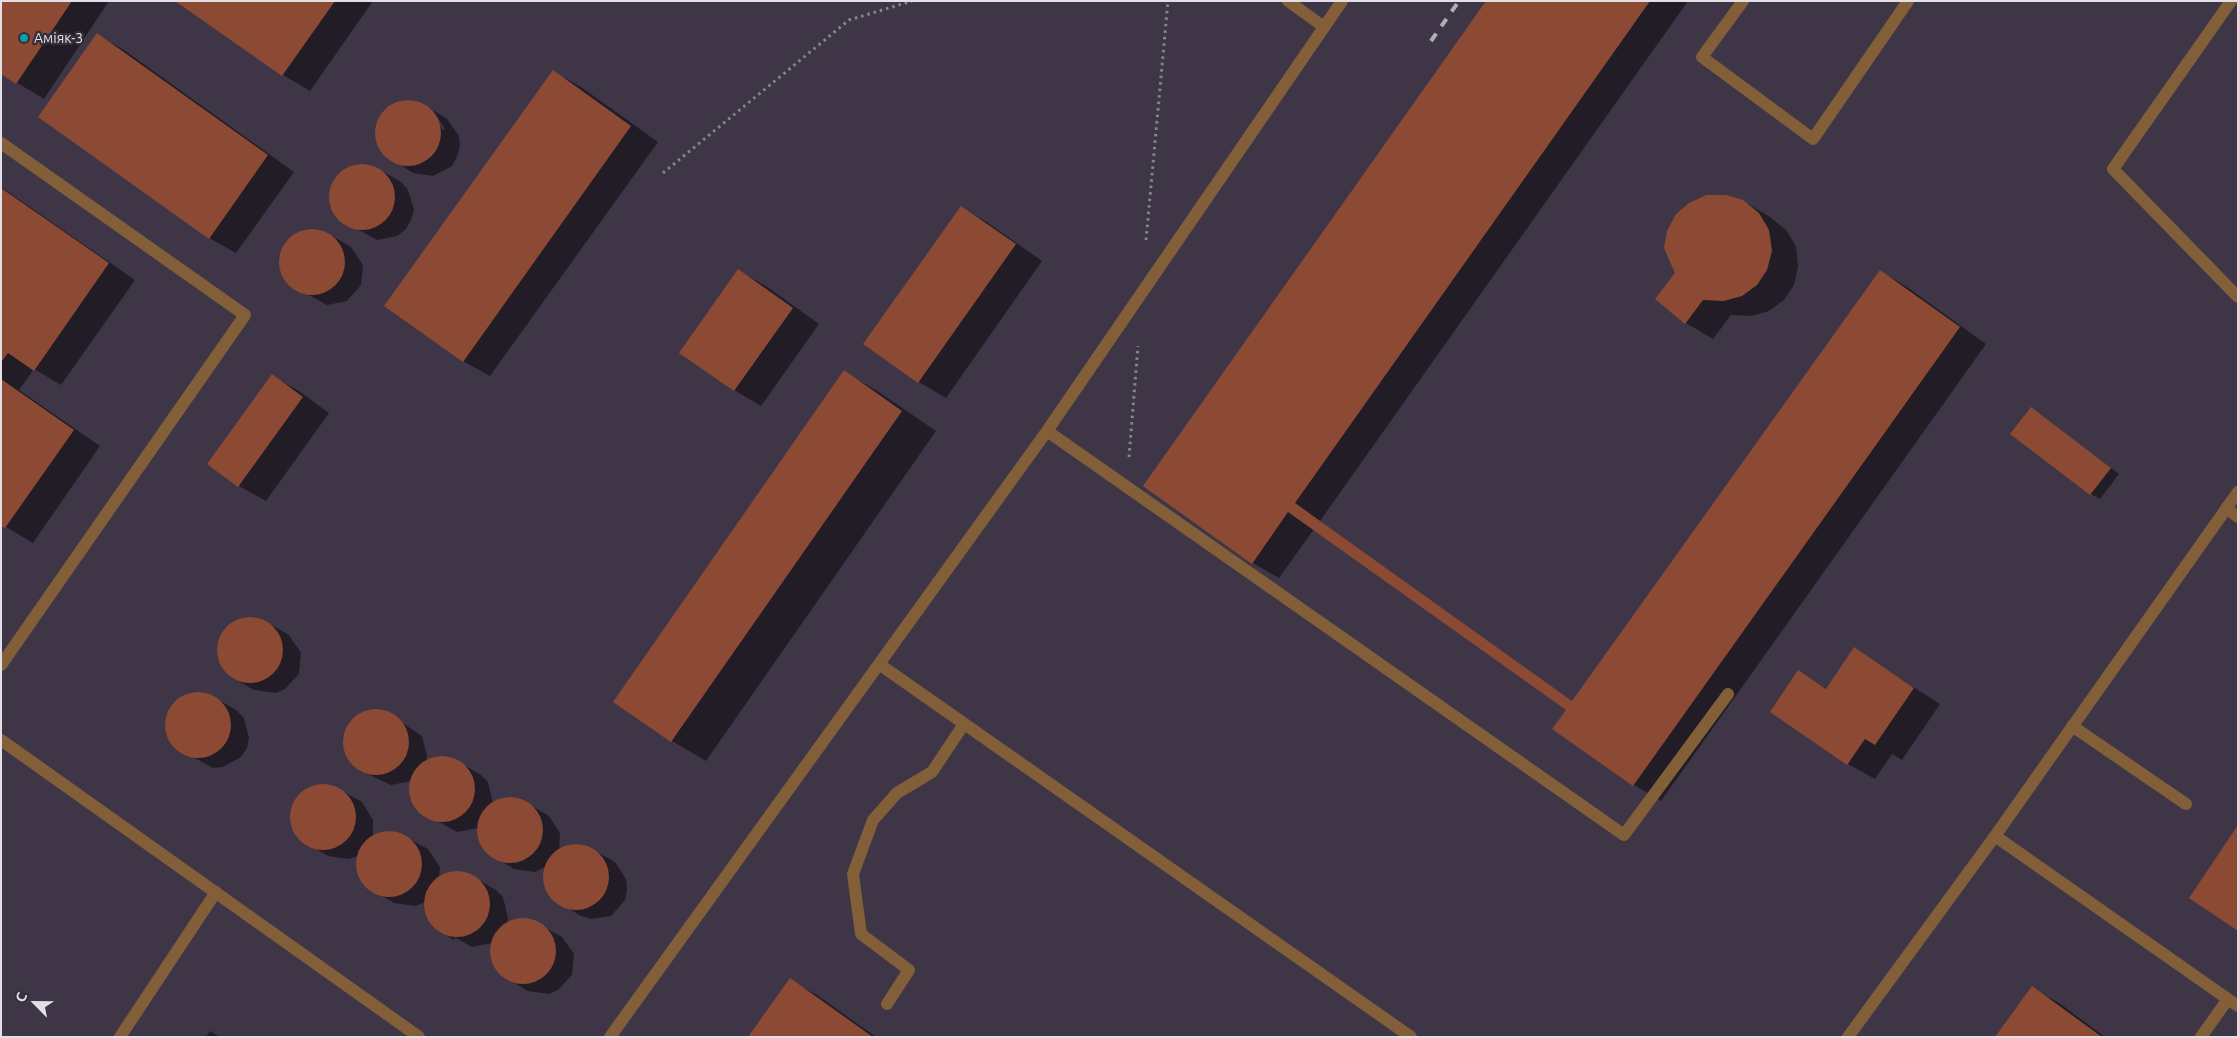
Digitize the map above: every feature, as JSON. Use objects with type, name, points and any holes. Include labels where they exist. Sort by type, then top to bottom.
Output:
[{"type":"lane","points":[[1288,1],[1324,27]]},
{"type":"lane","points":[[610,1037],[1047,431],[1342,1]]},
{"type":"lane","points":[[1743,1],[1702,57],[1813,139],[1908,1]]},
{"type":"lane","points":[[2231,1],[2113,169],[2238,297]]},
{"type":"lane","points":[[1,143],[245,315],[1,665]]},
{"type":"lane","points":[[1047,431],[1624,834],[1728,694]]},
{"type":"lane","points":[[1848,1037],[1995,836],[2238,492]]},
{"type":"lane","points":[[2226,508],[2238,517]]},
{"type":"lane","points":[[879,664],[1411,1037]]},
{"type":"lane","points":[[887,1004],[909,970],[861,934],[852,874],[873,820],[897,793],[932,772],[964,724]]},
{"type":"lane","points":[[2072,726],[2186,804]]},
{"type":"lane","points":[[1,740],[419,1037]]},
{"type":"lane","points":[[1995,836],[2233,1002],[2201,1037]]},
{"type":"lane","points":[[120,1037],[216,892]]},
{"type":"path","points":[[663,173],[849,20],[912,1]]},
{"type":"path","points":[[1151,182],[1168,1]]},
{"type":"shaded area","points":[[1,1],[2238,1],[2238,1037],[1,1037]]},
{"type":"building","name":"Аміяк-3","points":[[1,1],[72,1],[16,84],[1,74]]},
{"type":"building","points":[[175,1],[335,1],[282,76]]},
{"type":"building","points":[[1486,1],[1650,1],[1295,503],[1572,701],[1880,270],[1960,327],[1633,786],[1552,729],[1566,710],[1288,512],[1252,564],[1143,486]]},
{"type":"building","points":[[97,33],[268,155],[209,239],[38,117]]},
{"type":"building","points":[[553,70],[631,126],[463,362],[384,306]]},
{"type":"building","points":[[408,100],[421,103],[431,110],[438,120],[441,133],[438,146],[431,156],[421,163],[408,166],[395,163],[385,156],[378,146],[375,133],[378,120],[385,110],[395,103]]},
{"type":"building","points":[[362,164],[375,167],[385,174],[392,184],[395,197],[392,210],[385,220],[375,227],[362,230],[349,227],[339,220],[332,210],[329,197],[332,184],[339,174],[349,167]]},
{"type":"building","points":[[1,188],[109,263],[34,371],[8,353],[1,362]]},
{"type":"building","points":[[1706,195],[1726,195],[1743,200],[1759,213],[1769,230],[1772,251],[1767,270],[1757,285],[1742,296],[1724,301],[1703,300],[1685,324],[1655,299],[1675,273],[1664,248],[1667,231],[1676,214],[1689,203]]},
{"type":"building","points":[[961,206],[1016,244],[918,383],[863,344]]},
{"type":"building","points":[[312,229],[325,232],[335,239],[342,249],[345,262],[342,275],[335,285],[325,292],[312,295],[299,292],[289,285],[282,275],[279,262],[282,249],[289,239],[299,232]]},
{"type":"building","points":[[738,269],[793,308],[734,391],[679,353]]},
{"type":"building","points":[[844,370],[902,411],[671,742],[613,702]]},
{"type":"building","points":[[272,374],[303,397],[238,487],[207,464]]},
{"type":"building","points":[[1,379],[74,430],[5,528],[1,526]]},
{"type":"building","points":[[2031,407],[2111,468],[2090,495],[2010,434]]},
{"type":"building","points":[[250,617],[263,620],[273,627],[280,637],[283,650],[280,663],[273,673],[263,680],[250,683],[237,680],[227,673],[220,663],[217,650],[220,637],[227,627],[237,620]]},
{"type":"building","points":[[1854,647],[1914,688],[1875,745],[1865,739],[1847,765],[1770,712],[1798,670],[1826,689]]},
{"type":"building","points":[[198,692],[211,695],[221,702],[228,712],[231,725],[228,738],[221,748],[211,755],[198,758],[185,755],[175,748],[168,738],[165,725],[168,712],[175,702],[185,695]]},
{"type":"building","points":[[376,709],[389,712],[399,719],[406,729],[409,742],[406,755],[399,765],[389,772],[376,775],[363,772],[353,765],[346,755],[343,742],[346,729],[353,719],[363,712]]},
{"type":"building","points":[[442,756],[455,759],[465,766],[472,776],[475,789],[472,802],[465,812],[455,819],[442,822],[429,819],[419,812],[412,802],[409,789],[412,776],[419,766],[429,759]]},
{"type":"building","points":[[323,784],[336,787],[346,794],[353,804],[356,817],[353,830],[346,840],[336,847],[323,850],[310,847],[300,840],[293,830],[290,817],[293,804],[300,794],[310,787]]},
{"type":"building","points":[[510,797],[523,799],[533,807],[541,817],[543,830],[541,843],[533,853],[523,861],[510,863],[497,861],[487,853],[479,843],[477,830],[479,817],[487,807],[497,799]]},
{"type":"building","points":[[2238,825],[2238,931],[2189,898]]},
{"type":"building","points":[[389,831],[402,834],[412,841],[419,851],[422,864],[419,877],[412,887],[402,894],[389,897],[376,894],[366,887],[359,877],[356,864],[359,851],[366,841],[376,834]]},
{"type":"building","points":[[576,844],[589,847],[599,854],[606,864],[609,877],[606,890],[599,900],[589,907],[576,910],[563,907],[553,900],[546,890],[543,877],[546,864],[553,854],[563,847]]},
{"type":"building","points":[[457,871],[470,873],[480,881],[488,891],[490,904],[488,917],[480,927],[470,935],[457,937],[444,935],[434,927],[426,917],[424,904],[426,891],[434,881],[444,873]]},
{"type":"building","points":[[523,918],[536,921],[546,928],[553,938],[556,951],[553,964],[546,974],[536,981],[523,984],[510,981],[500,974],[493,964],[490,951],[493,938],[500,928],[510,921]]},
{"type":"building","points":[[790,978],[873,1037],[748,1037]]},
{"type":"building","points":[[2032,986],[2102,1037],[1995,1037]]},
{"type":"railway","points":[[1431,41],[1459,1]]},
{"type":"place","name":"Аміяк-3","points":[[24,38]]}]
